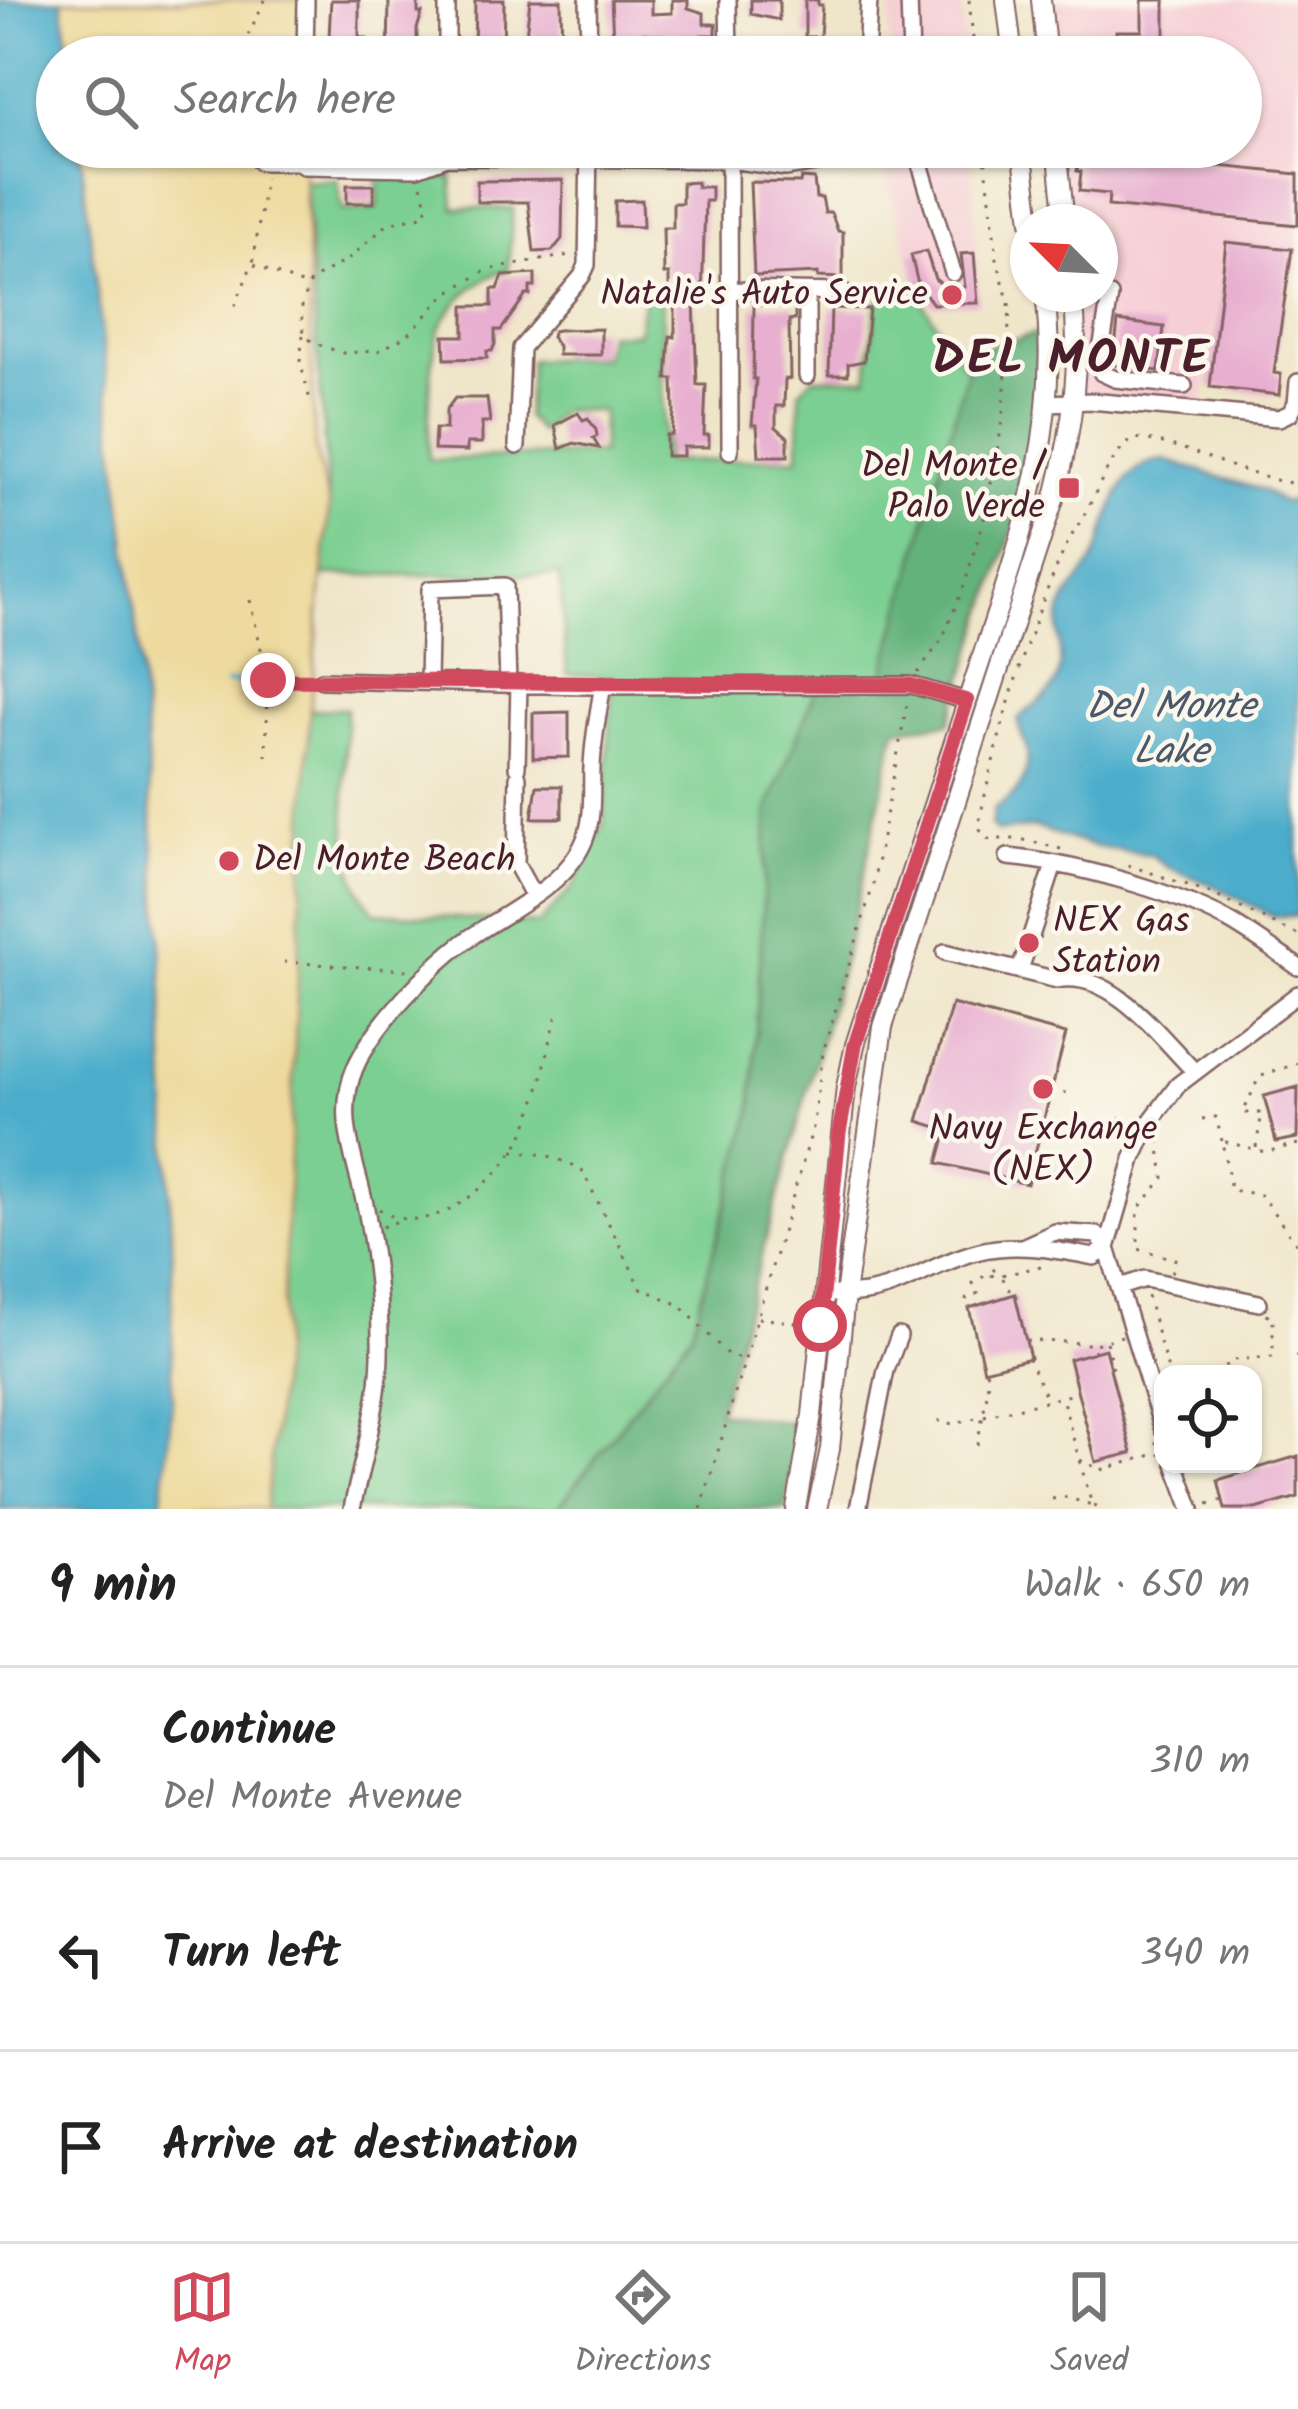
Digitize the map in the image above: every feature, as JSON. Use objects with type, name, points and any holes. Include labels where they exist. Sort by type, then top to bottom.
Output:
[{"type":"main road","points":[[1006,0],[1010,36]]},
{"type":"main road","points":[[1041,0],[1045,36]]},
{"type":"main road","points":[[1025,168],[1029,204]]},
{"type":"main road","points":[[1059,168],[1063,204]]},
{"type":"main road","points":[[796,1509],[812,1415],[839,1133],[855,1045],[1033,500],[1049,403],[1047,312]]},
{"type":"main road","points":[[817,1509],[830,1449],[845,1295],[883,1027],[1056,493],[1074,403],[1075,312]]},
{"type":"street","points":[[305,36],[306,0]]},
{"type":"street","points":[[446,0],[447,36]]},
{"type":"street","points":[[588,0],[589,36]]},
{"type":"street","points":[[728,0],[729,36]]},
{"type":"street","points":[[867,36],[869,0]]},
{"type":"street","points":[[909,0],[910,36]]},
{"type":"street","points":[[517,446],[521,348],[582,276],[589,253],[589,168]]},
{"type":"street","points":[[729,168],[730,451]]},
{"type":"street","points":[[921,168],[953,273]]},
{"type":"street","points":[[729,290],[844,292]]},
{"type":"street","points":[[807,292],[807,376]]},
{"type":"street","points":[[1107,312],[1102,373],[1114,380],[1184,386]]},
{"type":"street","points":[[1049,403],[1090,401],[1279,418],[1297,403],[1298,382]]},
{"type":"street","points":[[428,682],[430,589],[505,586],[518,772],[516,864],[533,895]]},
{"type":"street","points":[[322,680],[603,686],[910,685],[967,701]]},
{"type":"street","points":[[352,1509],[380,1356],[373,1245],[345,1116],[350,1083],[377,1030],[433,971],[466,940],[574,861],[590,824],[594,730],[603,686]]},
{"type":"street","points":[[1008,857],[1058,857],[1224,919],[1298,967]]},
{"type":"street","points":[[1020,970],[1058,857]]},
{"type":"street","points":[[945,952],[1108,988],[1195,1072]]},
{"type":"street","points":[[1107,1248],[1112,1220],[1146,1131],[1178,1085],[1298,994]]},
{"type":"street","points":[[823,1293],[866,1297],[983,1250],[1021,1248],[1054,1232],[1097,1235],[1107,1248],[1154,1400]]},
{"type":"street","points":[[1120,1288],[1145,1279],[1262,1304]]},
{"type":"street","points":[[858,1509],[886,1370],[899,1336]]},
{"type":"street","points":[[1178,1473],[1192,1509]]},
{"type":"path","points":[[247,36],[265,0]]},
{"type":"path","points":[[969,0],[973,36]]},
{"type":"path","points":[[235,306],[252,264],[264,168]]},
{"type":"path","points":[[310,400],[300,361],[307,286],[388,224],[425,215],[428,206],[418,168]]},
{"type":"path","points":[[700,1509],[814,1124],[823,1052],[873,885],[910,685],[942,639],[986,515],[1003,419],[1010,308],[997,259],[986,168]]},
{"type":"path","points":[[304,333],[328,350],[378,351],[399,343],[446,295],[487,270],[589,253]]},
{"type":"path","points":[[252,264],[307,286]]},
{"type":"path","points":[[1058,857],[1020,839],[988,839],[980,830],[980,818],[999,736],[1040,607],[1101,478],[1133,438],[1298,484]]},
{"type":"path","points":[[250,600],[268,680],[266,756]]},
{"type":"path","points":[[268,680],[322,680]]},
{"type":"path","points":[[1113,861],[1208,892],[1298,935]]},
{"type":"path","points":[[284,962],[433,971]]},
{"type":"path","points":[[363,1189],[387,1214],[422,1218],[457,1205],[499,1170],[526,1126],[557,1015]]},
{"type":"path","points":[[1256,1149],[1262,1113],[1243,1113],[1248,1095],[1259,1077],[1298,1063]]},
{"type":"path","points":[[1052,1089],[1069,1094]]},
{"type":"path","points":[[1119,1118],[1135,1125],[1138,1114]]},
{"type":"path","points":[[1202,1119],[1216,1117],[1231,1190],[1261,1195],[1298,1246]]},
{"type":"path","points":[[1160,1138],[1164,1178],[1138,1209],[1138,1249],[1174,1259],[1172,1275]]},
{"type":"path","points":[[1222,1142],[1264,1152],[1298,1144]]},
{"type":"path","points":[[512,1151],[546,1155],[581,1168],[641,1288],[680,1305],[728,1355],[745,1361]]},
{"type":"path","points":[[987,1274],[1003,1276],[1054,1262]]},
{"type":"path","points":[[965,1300],[978,1293],[973,1283],[995,1268]]},
{"type":"path","points":[[1003,1276],[1006,1287],[1018,1296]]},
{"type":"path","points":[[1142,1302],[1147,1296],[1166,1365]]},
{"type":"path","points":[[1226,1365],[1232,1360],[1273,1357],[1273,1316],[1262,1313],[1262,1304]]},
{"type":"path","points":[[758,1318],[809,1324]]},
{"type":"path","points":[[1026,1340],[1067,1339],[1092,1345],[1123,1335]]},
{"type":"path","points":[[1106,1341],[1111,1373]]},
{"type":"path","points":[[1092,1345],[1095,1352]]},
{"type":"path","points":[[1028,1358],[1048,1401]]},
{"type":"path","points":[[976,1444],[988,1389],[986,1370]]},
{"type":"path","points":[[938,1420],[944,1424],[982,1417],[1078,1393]]},
{"type":"path","points":[[1062,1397],[1092,1505]]},
{"type":"path","points":[[1083,1475],[1154,1455]]},
{"type":"path","points":[[1079,1459],[1101,1470]]},
{"type":"path","points":[[1073,1498],[1087,1487]]},
{"type":"path","points":[[1052,1499],[1073,1498],[1105,1509]]},
{"type":"shaded area","points":[[890,0],[962,0],[964,36],[889,36]]},
{"type":"shaded area","points":[[1041,0],[1298,0],[1298,272],[1223,262],[1202,410],[1074,403],[1073,312],[1118,312],[1118,204],[1063,204],[1059,168],[1262,168],[1262,36],[1045,36]]},
{"type":"shaded area","points":[[885,168],[972,168],[979,302],[932,306],[917,286]]},
{"type":"green space","points":[[378,175],[452,177],[454,208],[513,208],[508,270],[464,295],[447,315],[437,338],[429,460],[602,453],[602,411],[562,410],[540,432],[526,417],[530,360],[604,357],[608,334],[638,333],[645,292],[662,291],[664,462],[799,458],[800,391],[813,377],[867,378],[877,301],[914,289],[967,371],[881,685],[768,809],[752,1112],[691,1333],[557,1509],[266,1509],[280,1364],[310,710],[346,709],[347,843],[361,892],[374,912],[539,924],[575,885],[604,823],[613,677],[567,674],[560,575],[323,575],[329,506],[305,182],[337,180],[342,210],[378,208]]},
{"type":"green space","points":[[1038,333],[1039,404],[1026,490],[949,723],[896,729],[849,940],[718,1412],[799,1423],[785,1509],[557,1509],[691,1333],[752,1112],[768,809],[819,682],[881,684],[967,371],[978,349]]},
{"type":"sand","points":[[62,0],[306,0],[305,36],[67,36]]},
{"type":"sand","name":"Del Monte Beach","points":[[82,168],[304,168],[315,449],[329,506],[310,710],[280,1364],[266,1509],[161,1509],[172,1403],[172,1262],[161,938],[140,659]]},
{"type":"water","points":[[0,0],[62,0],[67,36],[36,36],[36,168],[82,168],[140,659],[161,938],[172,1403],[161,1509],[0,1509]]},
{"type":"water","name":"Del Monte Lake","points":[[1165,460],[1264,491],[1284,503],[1298,499],[1298,916],[1273,916],[1167,867],[1152,855],[1092,846],[1035,827],[997,832],[991,825],[994,808],[1024,778],[1027,750],[1018,721],[1048,694],[1059,674],[1059,625],[1065,602],[1093,561],[1124,484],[1134,472]]},
{"type":"building","points":[[331,0],[359,0],[359,36],[329,36]]},
{"type":"building","points":[[389,0],[418,0],[418,13],[422,13],[417,36],[388,36]]},
{"type":"building","points":[[475,0],[504,0],[503,36],[474,36]]},
{"type":"building","points":[[530,0],[561,0],[562,36],[526,35]]},
{"type":"building","points":[[611,0],[651,0],[651,14],[672,13],[672,0],[688,0],[688,8],[704,13],[704,24],[716,24],[716,35],[613,36]]},
{"type":"building","points":[[751,0],[779,0],[779,20],[751,14]]},
{"type":"building","points":[[805,0],[818,0],[822,5],[820,36],[805,36]]},
{"type":"building","points":[[1142,0],[1165,0],[1165,36],[1116,36],[1116,31],[1142,31]]},
{"type":"building","points":[[1078,168],[1238,168],[1298,174],[1298,225],[1118,207],[1108,204],[1109,194],[1079,191]]},
{"type":"building","points":[[801,178],[814,179],[816,198],[822,198],[825,213],[831,213],[838,231],[843,232],[843,278],[818,277],[818,273],[754,276],[750,182],[800,183]]},
{"type":"building","points":[[563,180],[562,239],[552,251],[534,252],[528,202],[477,202],[477,181]]},
{"type":"building","points":[[697,182],[697,187],[711,187],[711,201],[705,201],[702,301],[694,301],[697,385],[706,385],[704,435],[709,435],[709,447],[683,447],[683,456],[666,456],[666,435],[672,435],[674,412],[673,379],[667,379],[670,336],[675,337],[675,301],[669,301],[669,274],[664,274],[663,228],[673,228],[673,203],[682,203],[682,183]]},
{"type":"building","points":[[347,185],[374,185],[374,203],[347,203]]},
{"type":"building","points":[[642,200],[643,227],[615,226],[615,201]]},
{"type":"building","points":[[1226,242],[1292,249],[1274,373],[1281,374],[1279,395],[1210,387]]},
{"type":"building","points":[[926,251],[935,279],[945,287],[965,287],[961,254],[974,253],[978,303],[933,304],[918,284],[911,255]]},
{"type":"building","points":[[535,274],[530,295],[501,330],[495,330],[495,344],[487,358],[445,359],[444,336],[464,336],[464,306],[492,306],[492,289],[498,289],[503,276]]},
{"type":"building","points":[[754,305],[795,305],[795,320],[789,320],[790,379],[785,379],[784,406],[776,406],[776,427],[788,437],[788,456],[759,456],[757,425],[752,425]]},
{"type":"building","points":[[831,308],[869,309],[864,361],[848,364],[848,375],[829,375]]},
{"type":"building","points":[[1118,321],[1164,327],[1159,371],[1113,365]]},
{"type":"building","points":[[601,329],[601,355],[558,355],[551,337],[558,330]]},
{"type":"building","points":[[455,398],[487,398],[490,422],[482,422],[482,443],[467,443],[467,451],[434,450],[435,429],[446,429],[446,410]]},
{"type":"building","points":[[578,413],[596,430],[593,438],[599,448],[574,443],[560,449],[555,425]]},
{"type":"building","points":[[569,712],[569,757],[533,758],[533,713]]},
{"type":"building","points":[[537,786],[562,786],[562,818],[532,818]]},
{"type":"building","points":[[952,1004],[1066,1034],[1027,1184],[938,1163],[947,1130],[918,1121]]},
{"type":"building","points":[[1298,1087],[1297,1138],[1276,1142],[1264,1096]]},
{"type":"building","points":[[1015,1294],[1030,1358],[984,1370],[969,1308]]},
{"type":"building","points":[[1105,1349],[1132,1453],[1096,1462],[1069,1359]]},
{"type":"building","points":[[1298,1456],[1298,1497],[1256,1509],[1225,1509],[1218,1480],[1262,1473],[1262,1467]]},
{"type":"waterway","points":[[227,683],[262,680]]},
{"type":"place","name":"Natalie's Auto Service","points":[[952,295]]},
{"type":"place","name":"Del Monte / Palo Verde","points":[[1069,488]]},
{"type":"place","name":"Del Monte Beach","points":[[229,861]]},
{"type":"place","name":"NEX Gas Station","points":[[1029,943]]},
{"type":"place","name":"Navy Exchange (NEX)","points":[[1043,1089]]},
{"type":"district","name":"DEL MONTE","points":[[1072,360]]},
{"type":"route","points":[[268,680],[590,686],[819,682],[910,685],[967,701],[855,1045],[839,1133],[820,1325]]}]
